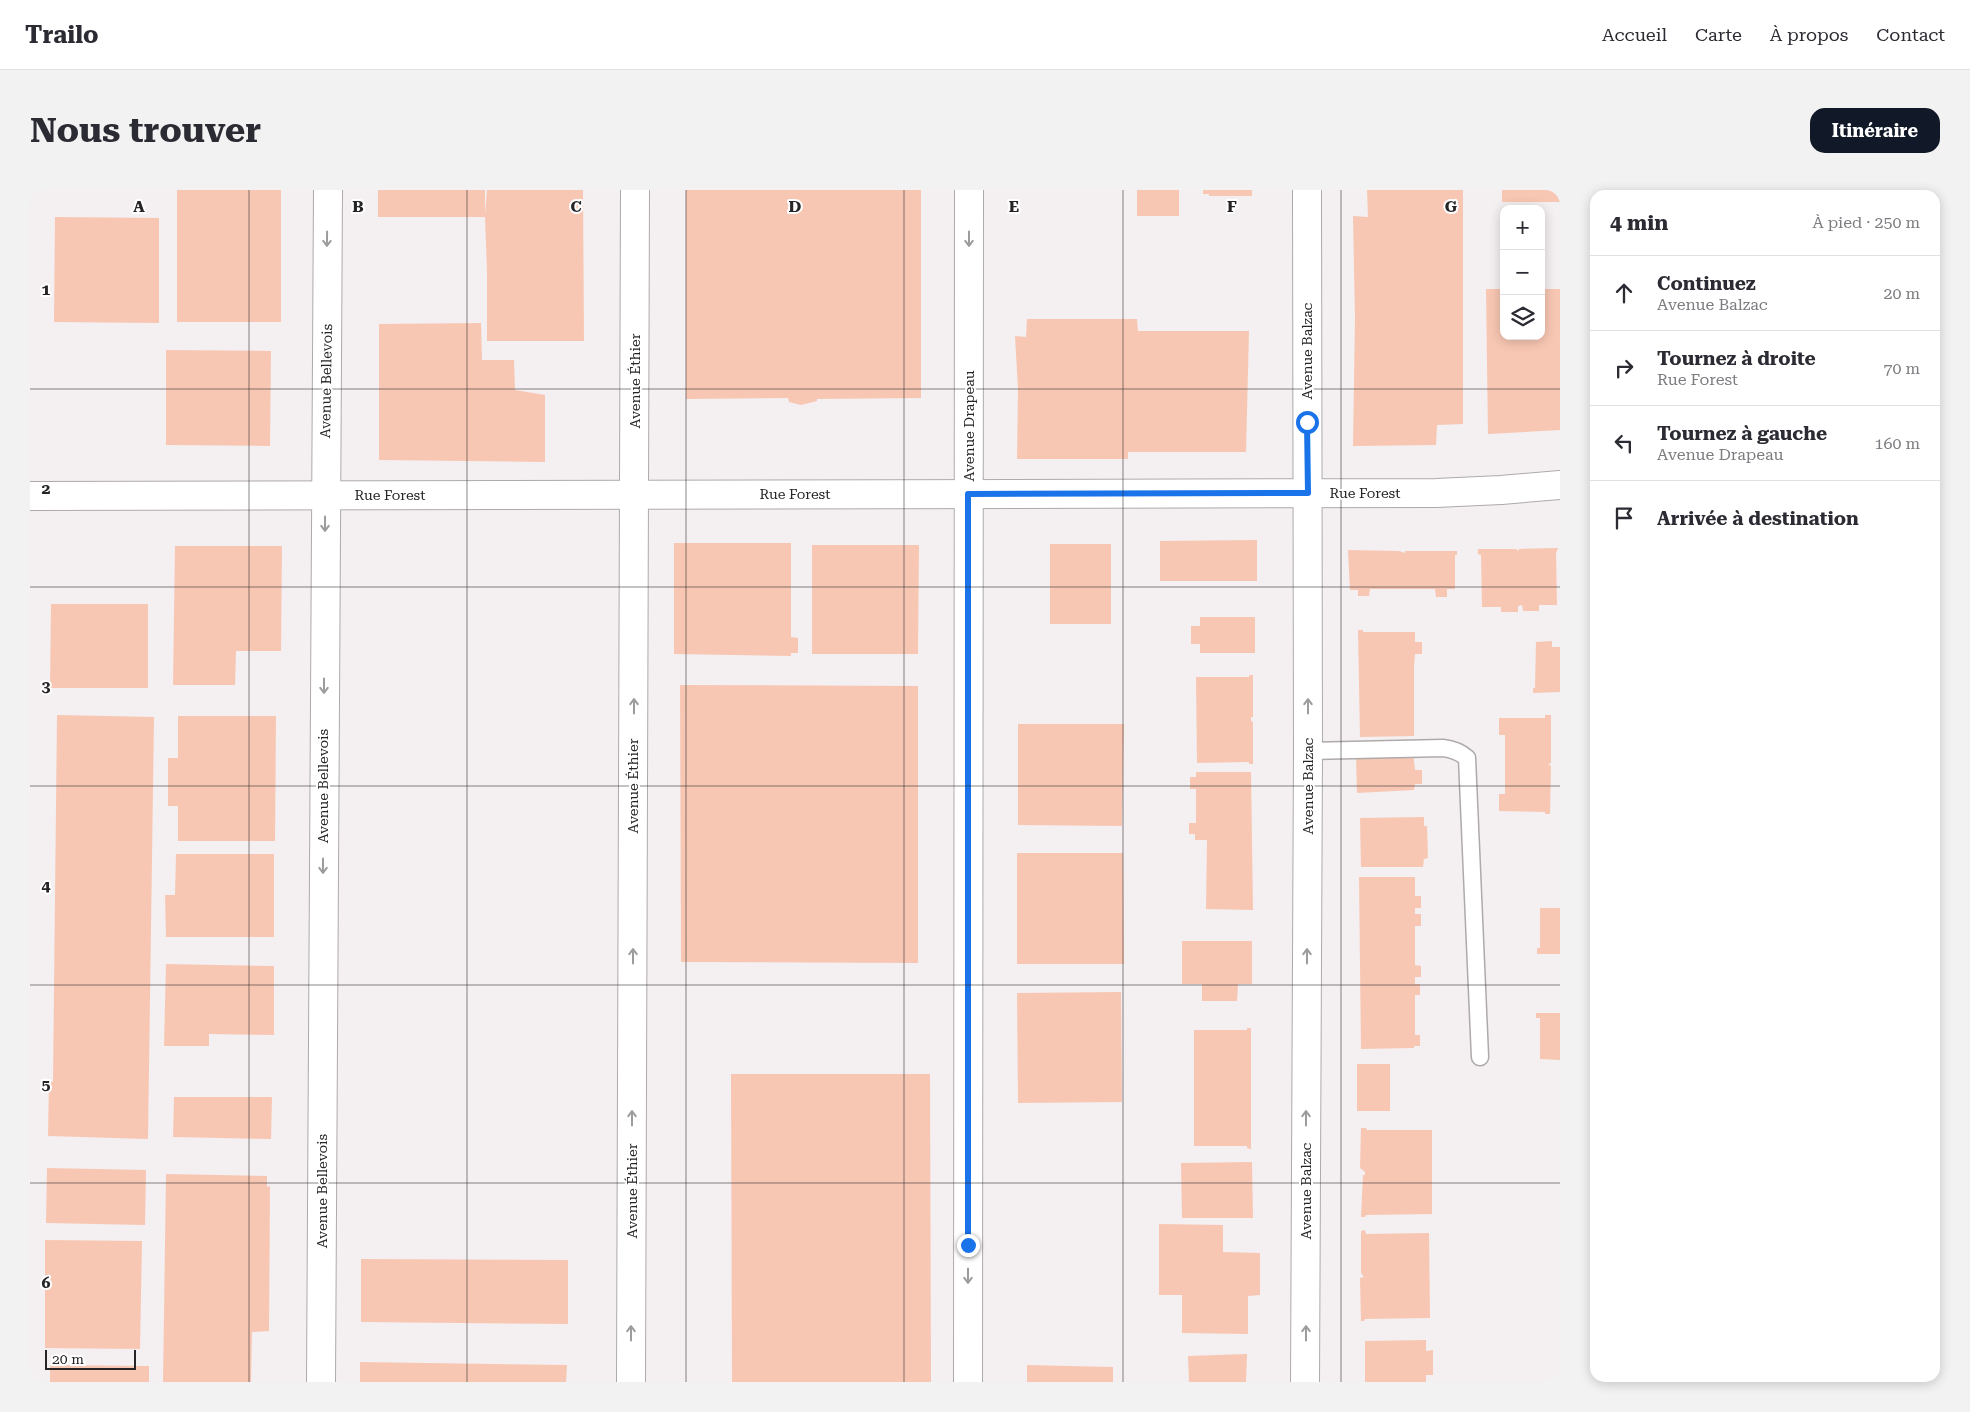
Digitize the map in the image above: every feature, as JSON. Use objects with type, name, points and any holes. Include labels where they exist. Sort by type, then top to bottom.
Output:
[{"type":"street","name":"Avenue Bellevois","points":[[321,1382],[328,190]]},
{"type":"street","name":"Avenue Éthier","points":[[631,1382],[635,190]]},
{"type":"street","name":"Avenue Drapeau","points":[[968,1382],[969,190]]},
{"type":"street","name":"Avenue Balzac","points":[[1305,1382],[1308,751],[1307,190]]},
{"type":"street","name":"Rue Forest","points":[[30,496],[1436,493],[1560,485]]},
{"type":"lane","points":[[1308,751],[1443,748],[1461,753],[1467,758],[1480,1057]]},
{"type":"building","points":[[177,190],[281,190],[281,322],[177,322]]},
{"type":"building","points":[[378,190],[485,190],[485,215],[487,190],[583,190],[584,341],[487,341],[485,217],[378,217]]},
{"type":"building","points":[[686,190],[921,190],[921,398],[817,399],[817,401],[801,405],[789,402],[788,398],[686,399]]},
{"type":"building","points":[[1137,190],[1179,190],[1179,216],[1137,216]]},
{"type":"building","points":[[1203,190],[1252,190],[1252,196],[1209,196],[1209,194],[1203,194]]},
{"type":"building","points":[[1367,190],[1463,190],[1463,424],[1437,425],[1436,445],[1353,446],[1355,318],[1353,216],[1368,217]]},
{"type":"building","points":[[1502,190],[1560,190],[1560,202],[1502,202]]},
{"type":"building","points":[[55,217],[159,218],[159,323],[54,322]]},
{"type":"building","points":[[1486,289],[1500,289],[1500,340],[1545,340],[1545,289],[1560,289],[1560,430],[1488,434]]},
{"type":"building","points":[[1027,319],[1137,319],[1138,331],[1249,331],[1246,452],[1128,452],[1128,459],[1017,459],[1018,389],[1015,336],[1026,337]]},
{"type":"building","points":[[481,323],[482,360],[514,360],[515,390],[545,395],[545,462],[379,460],[379,324]]},
{"type":"building","points":[[166,350],[271,351],[270,446],[166,445]]},
{"type":"building","points":[[1257,540],[1257,581],[1160,581],[1160,541]]},
{"type":"building","points":[[674,543],[791,543],[791,637],[798,638],[798,653],[791,653],[791,656],[674,654]]},
{"type":"building","points":[[1050,544],[1111,544],[1111,624],[1050,624]]},
{"type":"building","points":[[812,545],[919,545],[918,654],[812,654]]},
{"type":"building","points":[[175,546],[282,546],[281,651],[236,651],[235,685],[173,685]]},
{"type":"building","points":[[1558,548],[1556,553],[1557,605],[1539,605],[1539,611],[1523,611],[1522,605],[1518,606],[1518,612],[1501,612],[1501,607],[1482,607],[1481,555],[1478,554],[1478,549],[1516,549],[1518,551],[1519,549]]},
{"type":"building","points":[[1348,550],[1399,551],[1405,553],[1405,551],[1457,551],[1457,555],[1455,555],[1455,589],[1447,589],[1447,597],[1436,597],[1435,589],[1370,589],[1369,596],[1358,596],[1358,590],[1350,590]]},
{"type":"building","points":[[51,604],[148,604],[148,688],[50,688]]},
{"type":"building","points":[[1200,617],[1255,617],[1255,653],[1200,653],[1200,644],[1191,644],[1191,626],[1200,626]]},
{"type":"building","points":[[1358,630],[1363,630],[1363,632],[1415,632],[1415,642],[1422,642],[1422,654],[1415,654],[1414,736],[1360,737]]},
{"type":"building","points":[[1552,641],[1552,647],[1560,647],[1560,692],[1533,693],[1533,688],[1535,688],[1536,642]]},
{"type":"building","points":[[1249,675],[1253,675],[1253,717],[1251,717],[1251,720],[1253,722],[1253,764],[1249,764],[1249,762],[1197,763],[1196,677],[1249,677]]},
{"type":"building","points":[[680,685],[918,686],[918,963],[681,962]]},
{"type":"building","points":[[57,715],[154,717],[148,1139],[48,1136],[49,1081],[53,1082]]},
{"type":"building","points":[[1545,715],[1551,715],[1551,763],[1548,764],[1551,766],[1550,814],[1545,814],[1545,812],[1499,811],[1499,794],[1505,794],[1505,735],[1499,735],[1499,718],[1545,718]]},
{"type":"building","points":[[178,716],[276,716],[275,841],[178,841],[178,806],[168,806],[168,758],[178,758]]},
{"type":"building","points":[[1018,724],[1124,724],[1122,826],[1018,825]]},
{"type":"building","points":[[1413,753],[1415,770],[1422,770],[1422,784],[1415,784],[1414,790],[1357,793],[1356,755]]},
{"type":"building","points":[[1196,772],[1251,772],[1253,910],[1206,909],[1207,840],[1195,840],[1195,834],[1189,834],[1189,823],[1196,823],[1196,789],[1190,789],[1190,777],[1196,777]]},
{"type":"building","points":[[1424,817],[1424,826],[1427,826],[1428,858],[1424,859],[1423,867],[1361,867],[1360,818]]},
{"type":"building","points":[[1017,853],[1123,853],[1124,964],[1017,964]]},
{"type":"building","points":[[176,854],[274,854],[274,937],[166,937],[165,895],[175,895]]},
{"type":"building","points":[[1359,877],[1415,877],[1415,896],[1421,896],[1421,908],[1415,908],[1415,914],[1421,914],[1421,926],[1415,926],[1415,965],[1421,966],[1421,977],[1415,977],[1415,984],[1420,984],[1420,995],[1415,995],[1415,1035],[1420,1035],[1420,1046],[1414,1046],[1414,1048],[1361,1049]]},
{"type":"building","points":[[1540,908],[1560,908],[1560,954],[1537,954],[1537,948],[1540,948]]},
{"type":"building","points":[[1182,941],[1252,941],[1252,984],[1238,984],[1237,1001],[1202,1001],[1202,984],[1182,984]]},
{"type":"building","points":[[166,964],[274,966],[274,1035],[209,1034],[209,1046],[164,1046]]},
{"type":"building","points":[[1121,992],[1122,1102],[1018,1103],[1017,993]]},
{"type":"building","points":[[1536,1013],[1560,1013],[1560,1060],[1540,1059],[1540,1018],[1536,1018]]},
{"type":"building","points":[[1247,1028],[1251,1028],[1251,1149],[1247,1148],[1247,1146],[1194,1146],[1194,1030],[1247,1030]]},
{"type":"building","points":[[1357,1064],[1390,1064],[1390,1111],[1357,1111]]},
{"type":"building","points":[[731,1074],[930,1074],[931,1382],[732,1382]]},
{"type":"building","points":[[174,1097],[272,1097],[271,1139],[173,1137]]},
{"type":"building","points":[[1361,1128],[1367,1128],[1366,1130],[1432,1130],[1432,1214],[1366,1215],[1361,1217],[1363,1175],[1365,1175],[1365,1172],[1360,1168]]},
{"type":"building","points":[[1252,1162],[1253,1218],[1182,1218],[1181,1163]]},
{"type":"building","points":[[47,1168],[146,1170],[145,1225],[46,1223]]},
{"type":"building","points":[[166,1174],[267,1176],[267,1187],[270,1186],[269,1331],[252,1332],[251,1382],[163,1382]]},
{"type":"building","points":[[1159,1224],[1223,1225],[1223,1252],[1260,1253],[1260,1295],[1248,1296],[1248,1334],[1182,1333],[1182,1295],[1159,1295]]},
{"type":"building","points":[[1365,1230],[1366,1234],[1429,1233],[1430,1318],[1365,1319],[1361,1321],[1360,1278],[1364,1277],[1361,1273],[1361,1231]]},
{"type":"building","points":[[45,1240],[142,1241],[140,1349],[45,1348]]},
{"type":"building","points":[[361,1259],[568,1260],[568,1324],[361,1322]]},
{"type":"building","points":[[1426,1340],[1426,1351],[1433,1350],[1433,1375],[1426,1375],[1426,1382],[1365,1382],[1365,1341]]},
{"type":"building","points":[[1247,1354],[1246,1382],[1189,1382],[1188,1356]]},
{"type":"building","points":[[360,1362],[567,1365],[566,1382],[360,1382]]},
{"type":"building","points":[[50,1365],[149,1366],[149,1382],[50,1382]]},
{"type":"building","points":[[1027,1365],[1113,1367],[1113,1382],[1027,1382]]},
{"type":"route","points":[[968,1245],[968,494],[1158,495],[1308,493],[1307,422]]}]
